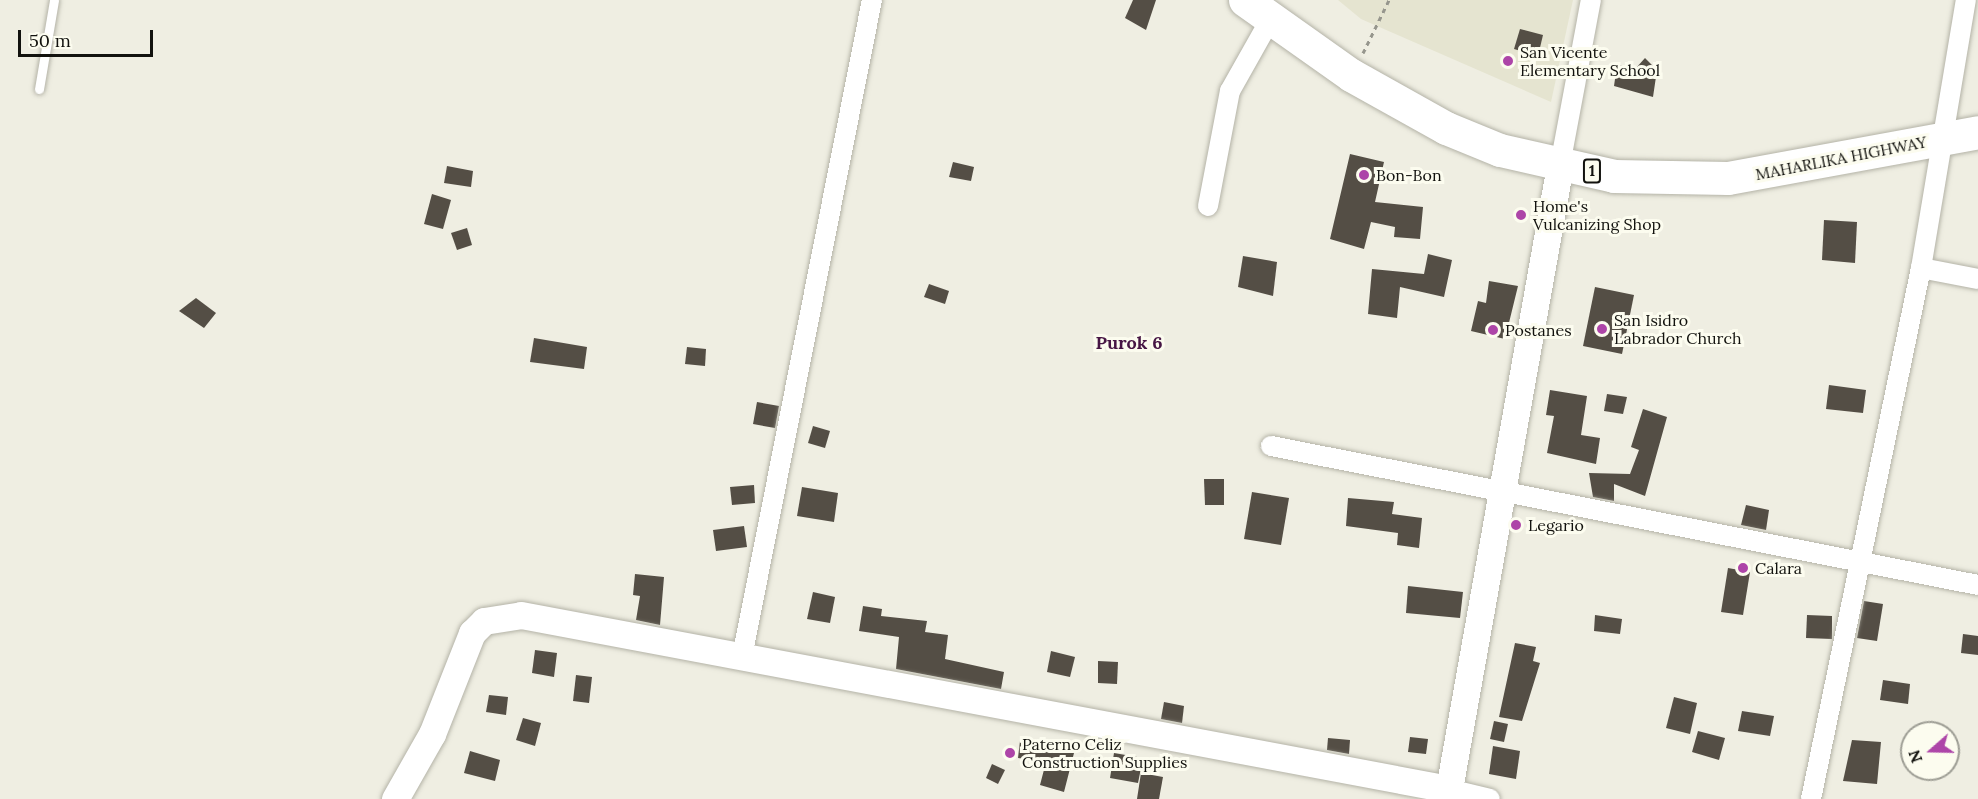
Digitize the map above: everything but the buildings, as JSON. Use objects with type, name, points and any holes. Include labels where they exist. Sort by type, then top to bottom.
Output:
[{"type":"highway","name":"MAHARLIKA HIGHWAY","points":[[1258,10],[1351,75],[1446,128],[1560,165],[1668,180],[1728,178],[1978,132]]},
{"type":"street","points":[[742,657],[872,0]]},
{"type":"street","points":[[1454,793],[1560,165],[1591,0]]},
{"type":"street","points":[[1811,799],[1921,268],[1940,140],[1966,0]]},
{"type":"street","points":[[1208,206],[1230,91],[1258,10]]},
{"type":"street","points":[[1921,268],[1978,279]]},
{"type":"street","points":[[1271,446],[1978,585]]},
{"type":"street","points":[[395,799],[432,734],[472,633],[484,621],[521,615],[1490,799]]},
{"type":"lane","points":[[39,89],[54,0]]},
{"type":"path","points":[[1362,54],[1389,0]]},
{"type":"shaded area","name":"San Vicente Elementary School","points":[[1338,0],[1573,0],[1551,102],[1361,19]]},
{"type":"place","name":"San Vicente Elementary School","points":[[1508,61]]},
{"type":"place","name":"Bon-Bon","points":[[1364,175]]},
{"type":"place","name":"Home's Vulcanizing Shop","points":[[1521,215]]},
{"type":"place","name":"San Isidro Labrador Church","points":[[1602,329]]},
{"type":"place","name":"Postanes","points":[[1493,330]]},
{"type":"place","name":"Legario","points":[[1516,525]]},
{"type":"place","name":"Calara","points":[[1743,568]]},
{"type":"place","name":"Paterno Celiz Construction Supplies","points":[[1010,753]]},
{"type":"district","name":"Purok 6","points":[[1129,343]]}]
